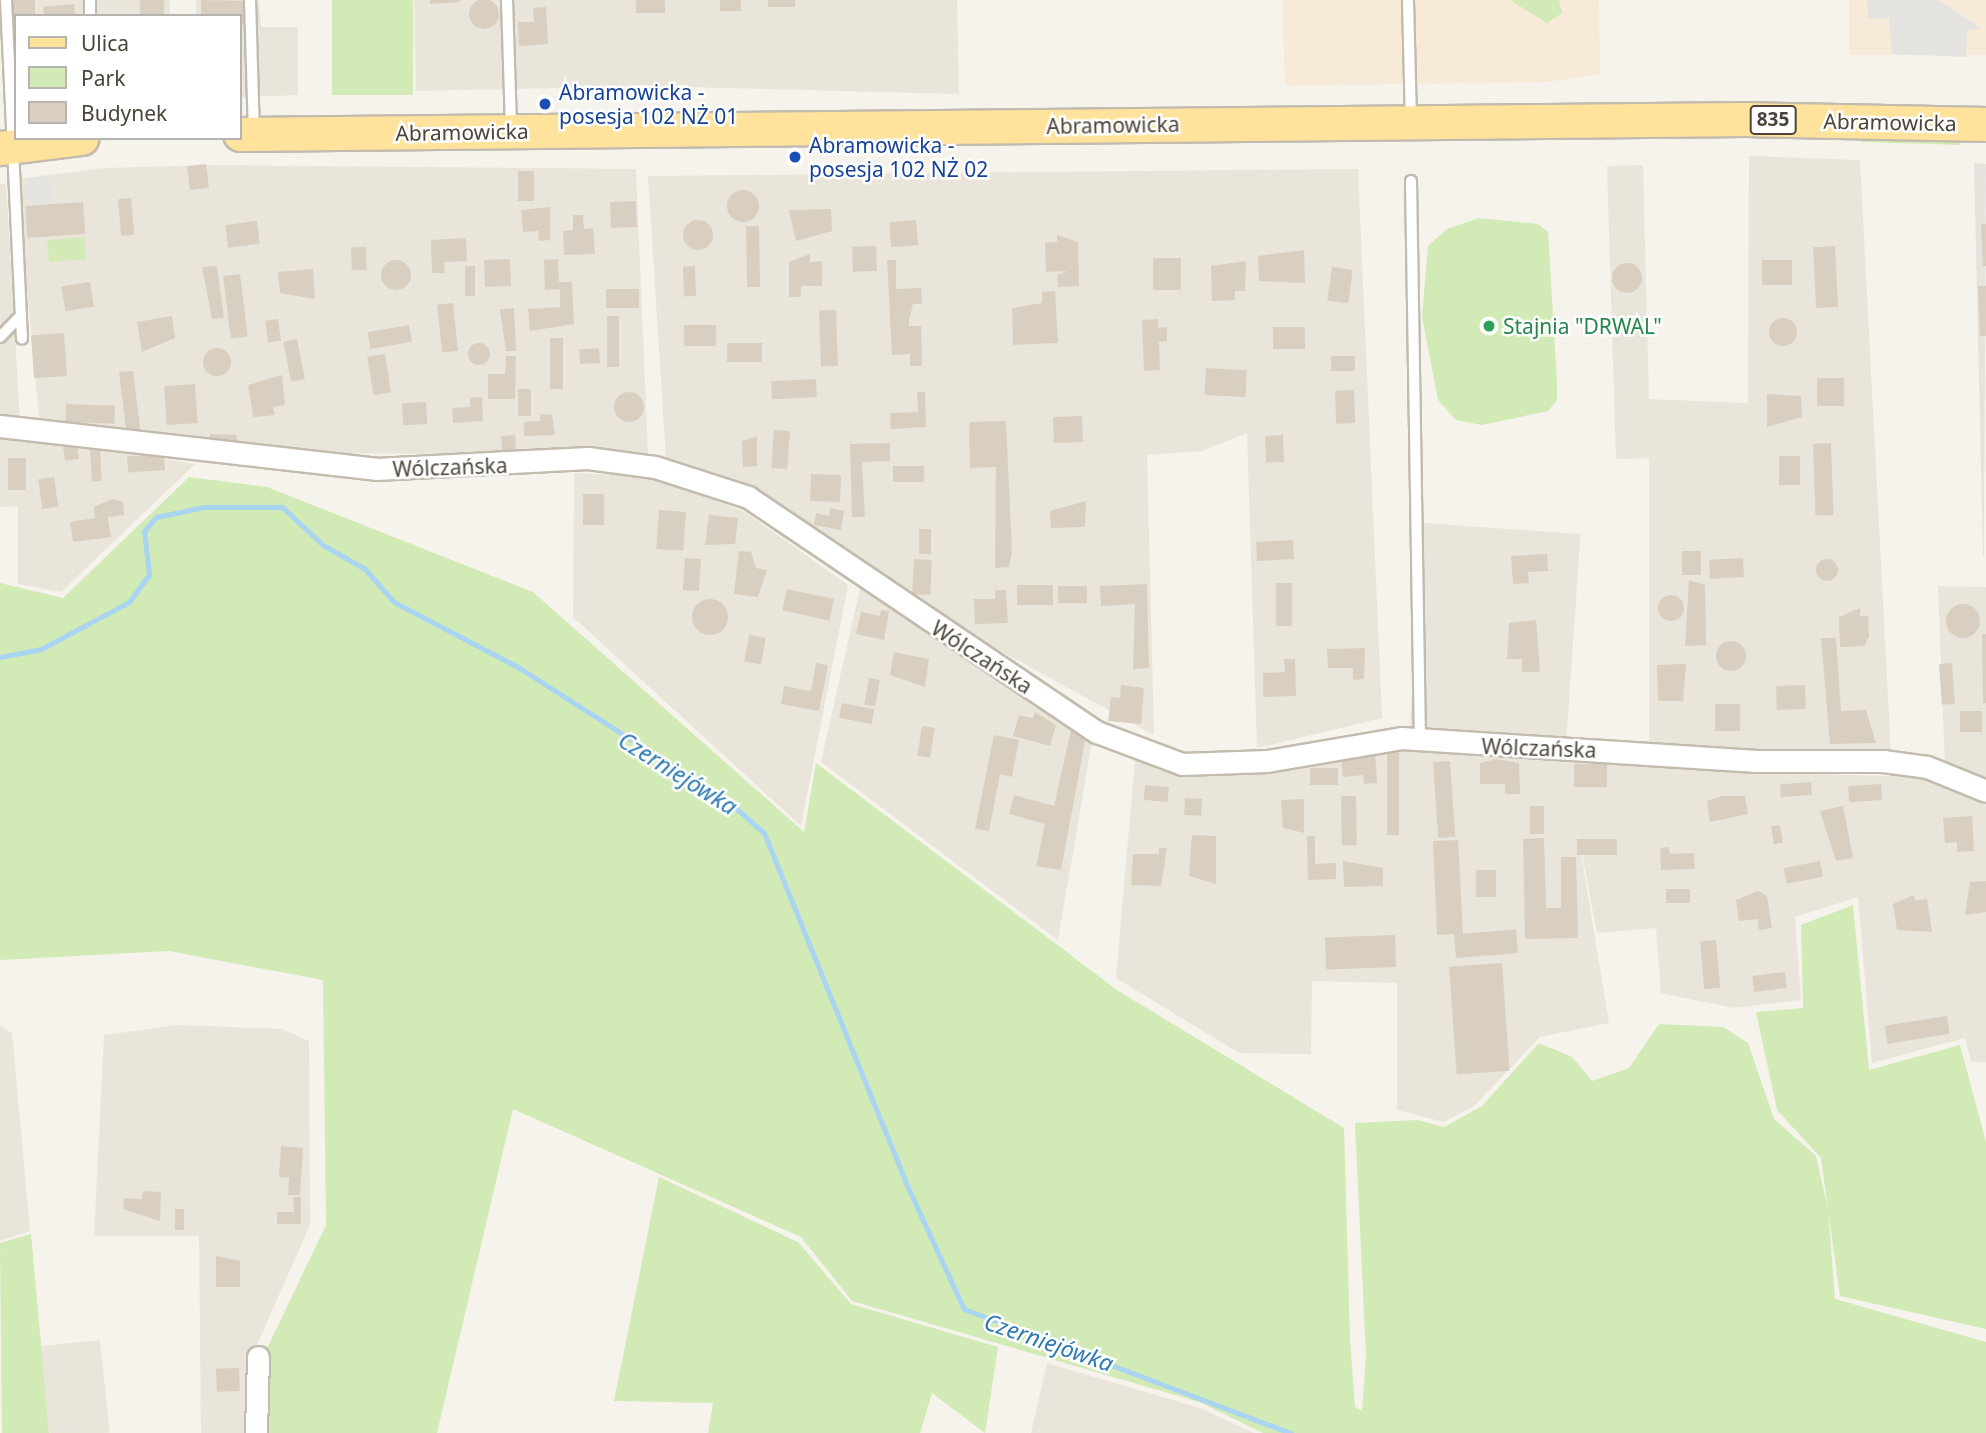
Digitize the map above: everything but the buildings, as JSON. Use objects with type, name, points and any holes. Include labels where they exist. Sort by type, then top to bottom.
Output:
[{"type":"main road","name":"Abramowicka","points":[[247,134],[1411,123],[1986,124]]},
{"type":"main road","points":[[5,147],[64,140]]},
{"type":"street","name":"Wólczańska","points":[[0,426],[376,468],[632,462],[748,497],[1045,699],[1148,754],[1182,764],[1228,764],[1363,741],[1420,739],[1756,761],[1883,761],[1927,767],[1986,790]]},
{"type":"street","points":[[256,1433],[258,1357]]},
{"type":"lane","points":[[6,0],[5,147],[22,339]]},
{"type":"lane","points":[[247,134],[250,0]]},
{"type":"lane","points":[[508,0],[512,132]]},
{"type":"lane","points":[[1408,0],[1411,123]]},
{"type":"lane","points":[[1411,181],[1420,739]]},
{"type":"lane","points":[[0,337],[21,315]]},
{"type":"shaded area","points":[[11,0],[170,0],[170,14],[14,14],[14,67]]},
{"type":"shaded area","points":[[196,0],[259,0],[261,27],[298,27],[298,95],[242,97],[242,14],[196,14]]},
{"type":"shaded area","points":[[414,0],[957,0],[959,94],[650,86],[416,91]]},
{"type":"shaded area","points":[[1282,0],[1599,0],[1600,74],[1548,82],[1285,86]]},
{"type":"shaded area","points":[[1849,0],[1986,0],[1986,55],[1849,55]]},
{"type":"shaded area","points":[[1867,0],[1939,0],[1981,28],[1967,30],[1966,57],[1892,54],[1889,18],[1868,19]]},
{"type":"shaded area","points":[[1749,156],[1860,160],[1891,755],[1649,745],[1649,458],[1616,459],[1607,166],[1643,165],[1649,399],[1748,403]]},
{"type":"shaded area","points":[[1974,163],[1986,164],[1984,557],[1983,557]]},
{"type":"shaded area","points":[[212,165],[636,169],[648,455],[260,453],[39,418],[17,179],[105,168]]},
{"type":"shaded area","points":[[1358,169],[1382,718],[1257,748],[1247,433],[1202,451],[1147,455],[1154,735],[890,590],[750,488],[666,459],[648,176]]},
{"type":"shaded area","points":[[39,177],[49,181],[53,191],[49,201],[39,205],[29,201],[25,191],[29,181]]},
{"type":"shaded area","points":[[6,183],[20,421],[0,421],[0,184]]},
{"type":"shaded area","points":[[0,433],[195,464],[61,592],[18,584],[18,506],[0,507]]},
{"type":"shaded area","points":[[574,473],[654,476],[745,512],[848,585],[801,826],[573,617]]},
{"type":"shaded area","points":[[1424,523],[1581,534],[1566,738],[1410,728]]},
{"type":"shaded area","points":[[861,584],[1093,735],[1058,940],[821,762]]},
{"type":"shaded area","points":[[1938,586],[1986,587],[1986,784],[1945,766]]},
{"type":"shaded area","points":[[1382,748],[1706,771],[1924,777],[1986,806],[1986,1062],[1971,1062],[1965,1038],[1872,1063],[1858,897],[1795,917],[1801,1000],[1733,1008],[1661,993],[1656,928],[1597,933],[1576,822],[1609,1023],[1540,1037],[1475,1105],[1444,1122],[1397,1110],[1397,983],[1312,981],[1311,1054],[1239,1053],[1116,978],[1135,759],[1180,774],[1222,773],[1296,767]]},
{"type":"shaded area","points":[[178,1025],[282,1029],[309,1041],[310,1225],[255,1349],[249,1433],[201,1433],[199,1236],[94,1236],[104,1035]]},
{"type":"shaded area","points":[[0,1026],[12,1033],[30,1231],[0,1241]]},
{"type":"shaded area","points":[[100,1340],[110,1432],[49,1433],[40,1346]]},
{"type":"shaded area","points":[[1047,1363],[1200,1408],[1254,1433],[1031,1433]]},
{"type":"green space","points":[[332,0],[413,0],[413,95],[332,95]]},
{"type":"green space","points":[[1510,0],[1559,0],[1562,13],[1547,23]]},
{"type":"green space","points":[[1864,138],[1958,142],[1961,145],[1862,142]]},
{"type":"green space","name":"Stajnia \"DRWAL\"","points":[[1479,218],[1538,224],[1548,232],[1557,382],[1557,400],[1548,411],[1482,425],[1456,420],[1438,400],[1422,317],[1428,246],[1447,229]]},
{"type":"green space","points":[[84,237],[86,259],[49,262],[47,240]]},
{"type":"green space","points":[[189,477],[267,487],[533,592],[804,832],[816,763],[1117,990],[1344,1128],[1350,1339],[1355,1407],[1362,1411],[1366,1356],[1355,1123],[1417,1120],[1444,1127],[1482,1106],[1539,1043],[1572,1057],[1592,1081],[1629,1068],[1659,1024],[1723,1027],[1748,1043],[1774,1119],[1816,1156],[1828,1209],[1821,1158],[1777,1110],[1756,1012],[1803,1008],[1801,925],[1853,905],[1869,1070],[1960,1045],[1986,1142],[1986,1329],[1840,1296],[1828,1210],[1835,1299],[1986,1342],[1986,1433],[1263,1433],[1199,1402],[852,1301],[801,1237],[513,1109],[437,1433],[260,1433],[262,1359],[326,1225],[323,980],[169,951],[0,960],[0,583],[63,598]]},
{"type":"green space","points":[[659,1177],[798,1242],[851,1304],[998,1347],[985,1433],[932,1393],[920,1433],[708,1433],[713,1403],[614,1401]]},
{"type":"green space","points":[[31,1234],[49,1433],[2,1433],[0,1243]]},
{"type":"waterway","name":"Czerniejówka","points":[[0,657],[41,649],[129,602],[149,574],[144,531],[156,517],[204,507],[282,507],[323,545],[365,569],[394,602],[518,667],[730,803],[764,833],[905,1181],[964,1309],[1291,1433]]},
{"type":"place","name":"Abramowicka - posesja 102 NŻ 01","points":[[545,104]]},
{"type":"place","name":"Abramowicka - posesja 102 NŻ 02","points":[[795,157]]},
{"type":"place","name":"Stajnia \"DRWAL\"","points":[[1489,326]]}]
